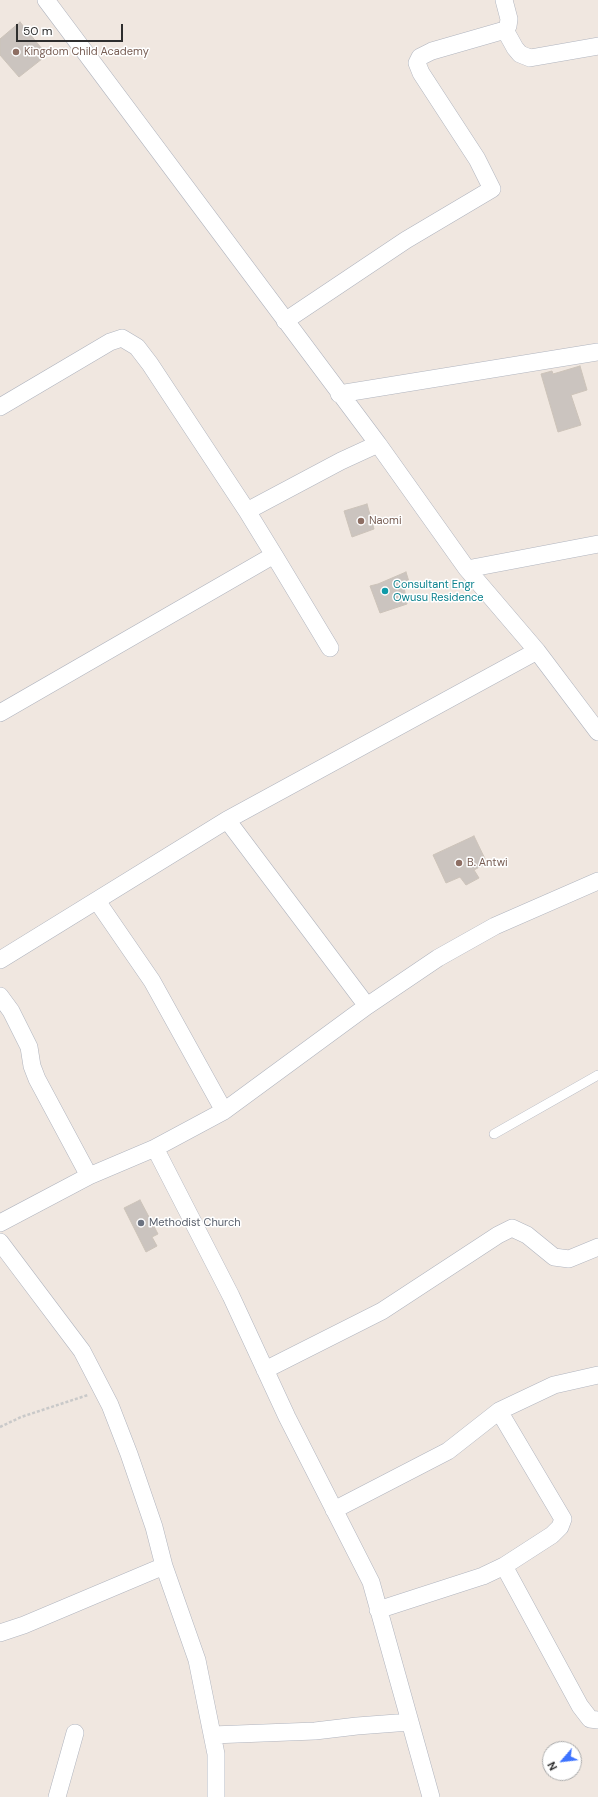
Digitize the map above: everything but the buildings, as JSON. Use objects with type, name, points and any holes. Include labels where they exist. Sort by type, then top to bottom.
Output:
[{"type":"street","points":[[46,0],[339,394],[378,444],[468,569],[537,651],[598,732]]},
{"type":"street","points":[[285,321],[406,240],[492,189],[477,159],[421,73],[417,63],[420,57],[432,51],[504,30],[508,26],[509,19],[504,0]]},
{"type":"street","points":[[504,30],[514,48],[520,54],[530,58],[598,46]]},
{"type":"street","points":[[0,407],[110,342],[122,338],[137,346],[247,511],[330,648]]},
{"type":"street","points":[[339,394],[598,352]]},
{"type":"street","points":[[247,511],[341,461],[378,444]]},
{"type":"street","points":[[468,569],[598,544]]},
{"type":"street","points":[[0,714],[274,555]]},
{"type":"street","points":[[0,960],[227,820],[537,651]]},
{"type":"street","points":[[227,820],[367,1006]]},
{"type":"street","points":[[0,1223],[88,1176],[155,1148],[224,1111],[367,1006],[438,958],[495,926],[598,881]]},
{"type":"street","points":[[97,901],[152,981],[224,1111]]},
{"type":"street","points":[[0,996],[11,1011],[29,1047],[32,1066],[37,1079],[88,1176]]},
{"type":"street","points":[[155,1148],[231,1296],[265,1370],[371,1582],[431,1797]]},
{"type":"street","points":[[265,1370],[382,1311],[498,1235],[512,1228],[527,1235],[554,1257],[569,1259],[598,1247]]},
{"type":"street","points":[[0,1242],[82,1351],[102,1390],[129,1454],[154,1527],[164,1566],[196,1660],[216,1754],[216,1797]]},
{"type":"street","points":[[334,1510],[448,1451],[500,1412],[554,1385],[598,1375]]},
{"type":"street","points":[[378,1610],[483,1576],[504,1566],[552,1535],[560,1528],[563,1519],[500,1412]]},
{"type":"street","points":[[0,1633],[24,1625],[164,1566]]},
{"type":"street","points":[[504,1566],[580,1706],[590,1719],[598,1720]]},
{"type":"street","points":[[212,1735],[315,1731],[410,1722]]},
{"type":"street","points":[[57,1797],[75,1733]]},
{"type":"lane","points":[[494,1134],[598,1075]]},
{"type":"path","points":[[0,1427],[22,1417],[102,1390]]},
{"type":"place","name":"Kingdom Child Academy","points":[[16,52]]},
{"type":"place","name":"Naomi","points":[[361,521]]},
{"type":"place","name":"Consultant Engr Owusu Residence","points":[[385,591]]},
{"type":"place","name":"B. Antwi","points":[[459,863]]},
{"type":"place","name":"Methodist Church","points":[[141,1223]]}]
